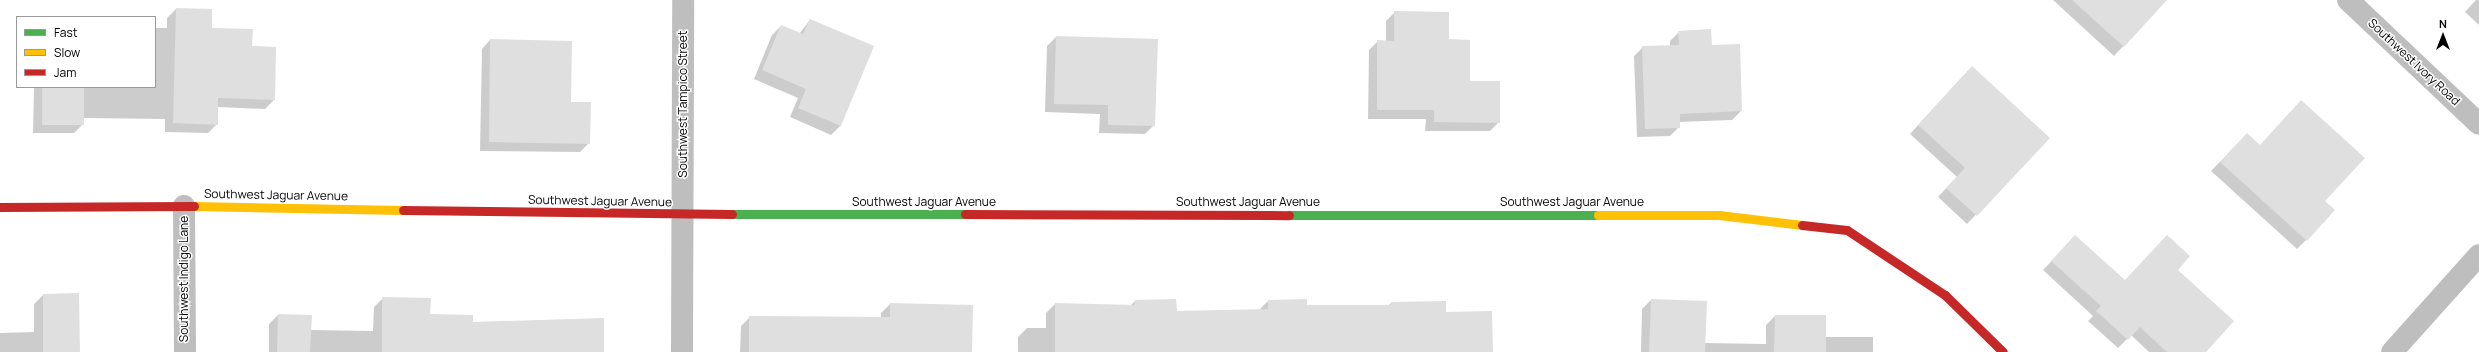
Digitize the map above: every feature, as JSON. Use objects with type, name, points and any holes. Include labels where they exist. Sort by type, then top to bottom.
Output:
[{"type":"street","name":"Southwest Tampico Street","points":[[682,352],[683,0]]},
{"type":"street","name":"Southwest Ivory Road","points":[[2348,0],[2479,124]]},
{"type":"street","name":"Southwest Jaguar Avenue","points":[[0,207],[184,206],[683,214],[1719,215],[1847,230],[1945,295],[2003,352]]},
{"type":"street","name":"Southwest Indigo Lane","points":[[184,206],[185,352]]},
{"type":"street","points":[[2392,352],[2479,256]]},
{"type":"building","points":[[2072,0],[2167,0],[2124,47]]},
{"type":"building","points":[[176,8],[212,9],[212,28],[253,29],[252,46],[276,47],[275,100],[218,98],[218,125],[173,123]]},
{"type":"building","points":[[1394,11],[1449,12],[1449,39],[1470,40],[1470,81],[1500,81],[1500,123],[1434,122],[1434,110],[1377,110],[1377,40],[1394,41]]},
{"type":"building","points":[[810,19],[874,46],[841,126],[798,108],[806,89],[762,70],[781,25],[803,34]]},
{"type":"building","points":[[1711,29],[1712,45],[1740,44],[1742,111],[1680,114],[1680,128],[1645,129],[1642,46],[1679,45],[1678,31]]},
{"type":"building","points":[[1056,36],[1158,39],[1155,126],[1108,125],[1108,105],[1054,104]]},
{"type":"building","points":[[490,39],[572,41],[571,102],[591,102],[590,144],[489,142]]},
{"type":"building","points":[[1972,66],[2050,138],[1977,216],[1946,188],[1965,168],[1918,125]]},
{"type":"building","points":[[42,88],[84,88],[84,125],[42,125]]},
{"type":"building","points":[[2301,100],[2365,158],[2325,201],[2335,210],[2307,241],[2220,162],[2247,133],[2260,145]]},
{"type":"building","points":[[2075,235],[2125,280],[2167,235],[2190,256],[2178,270],[2234,321],[2206,352],[2167,352],[2140,327],[2128,340],[2096,311],[2101,306],[2051,261]]},
{"type":"building","points":[[79,293],[80,352],[43,352],[43,294]]},
{"type":"building","points":[[382,297],[431,298],[430,314],[473,315],[473,322],[604,318],[604,352],[382,352]]},
{"type":"building","points":[[1176,299],[1177,311],[1268,309],[1268,300],[1307,299],[1307,305],[1391,305],[1391,302],[1446,301],[1446,312],[1492,311],[1493,352],[1055,352],[1055,303],[1135,305],[1135,300]]},
{"type":"building","points":[[1651,299],[1707,301],[1705,352],[1649,352]]},
{"type":"building","points":[[890,303],[973,305],[972,352],[749,352],[749,316],[890,317]]},
{"type":"building","points":[[278,314],[312,315],[310,352],[277,352]]},
{"type":"building","points":[[1775,315],[1826,315],[1826,352],[1774,352]]},
{"type":"traffic: fast","points":[[732,214],[965,214]]},
{"type":"traffic: fast","points":[[1289,215],[1598,215]]},
{"type":"traffic: slow","points":[[194,206],[403,210]]},
{"type":"traffic: slow","points":[[1598,215],[1719,215],[1802,225]]},
{"type":"traffic: jam","points":[[0,207],[194,206]]},
{"type":"traffic: jam","points":[[403,210],[732,214]]},
{"type":"traffic: jam","points":[[965,214],[1289,215]]},
{"type":"traffic: jam","points":[[1802,225],[1847,230],[1945,295],[2003,352]]}]
